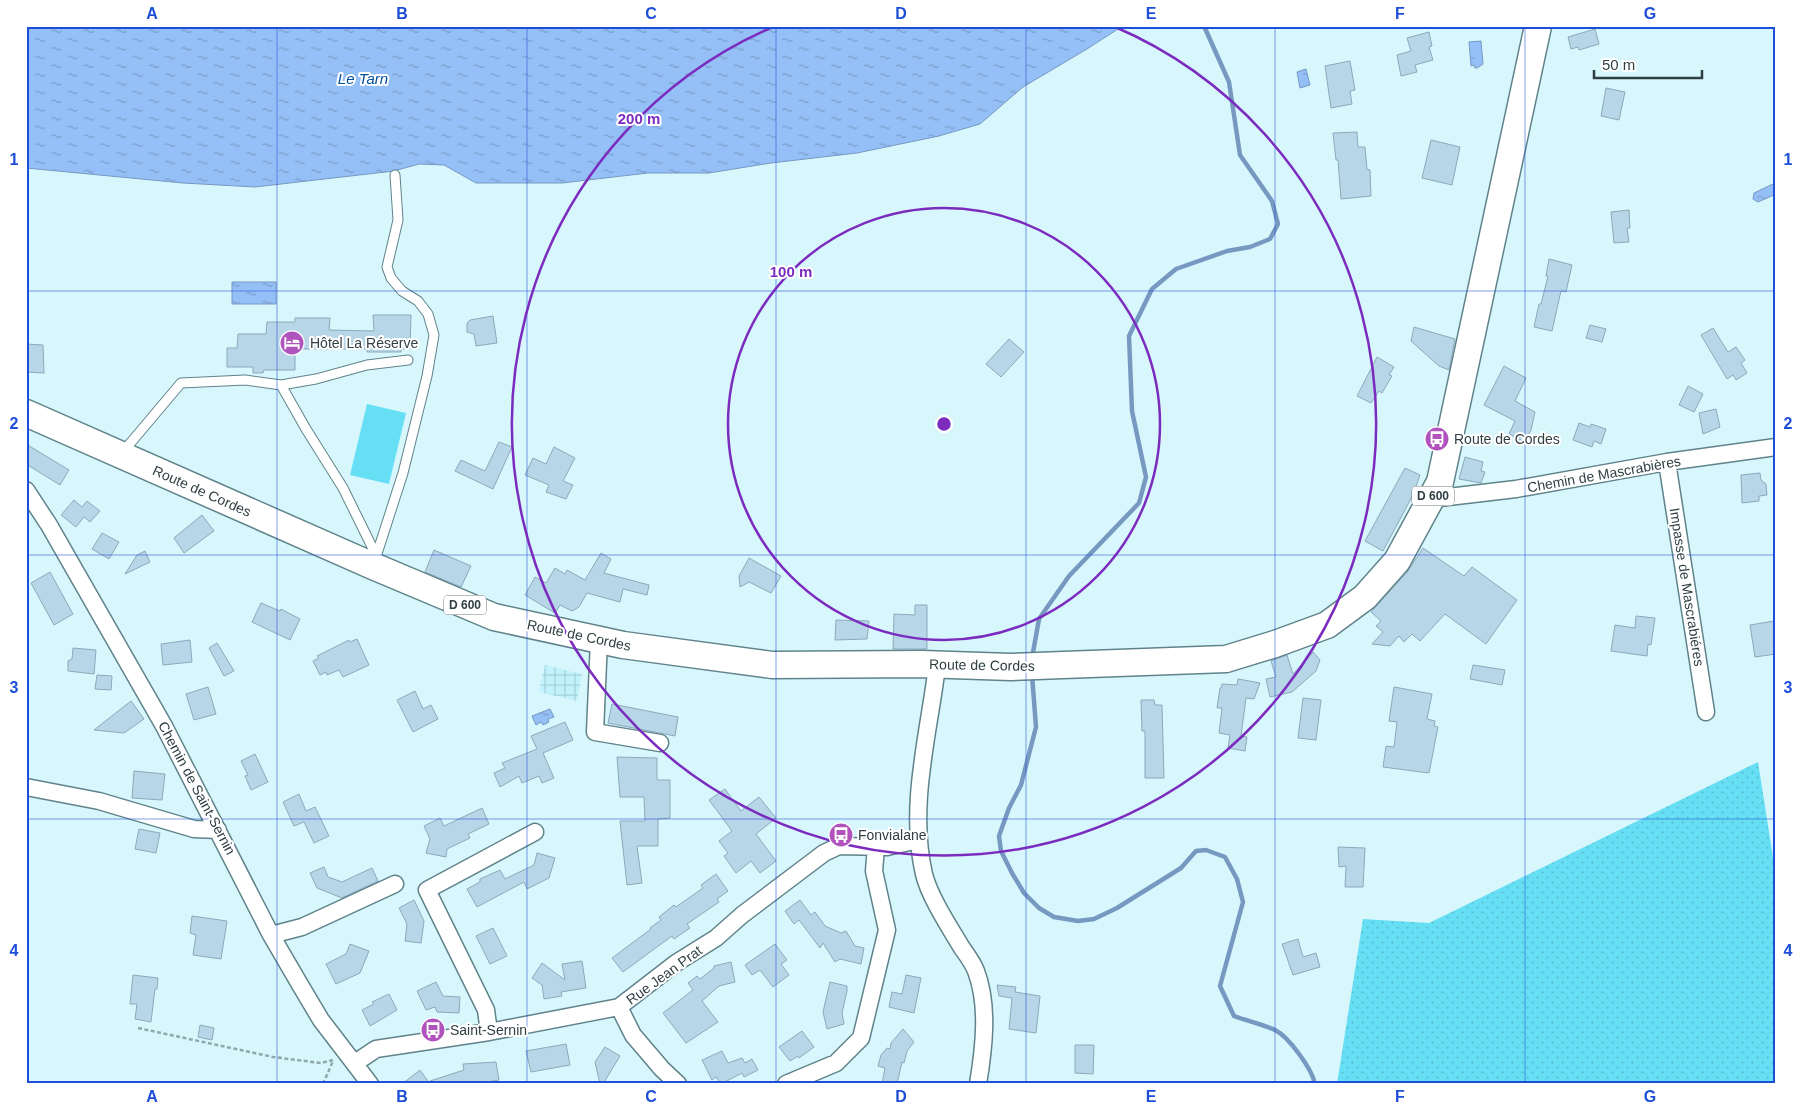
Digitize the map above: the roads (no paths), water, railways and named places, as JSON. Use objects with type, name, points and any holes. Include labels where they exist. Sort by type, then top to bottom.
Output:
[{"type":"main road","name":"Route de Cordes","points":[[26,414],[120,455],[375,560],[494,617],[624,646],[772,665],[922,664],[937,666],[1011,666],[1226,659],[1327,625],[1364,598],[1397,561],[1432,499],[1440,482],[1538,26]]},
{"type":"street","name":"Chemin de Mascrabières","points":[[1432,499],[1516,489],[1668,462],[1776,447]]},
{"type":"street","name":"Impasse de Mascrabiéres","points":[[1668,462],[1706,712]]},
{"type":"street","name":"Chemin de Saint-Sernin","points":[[26,490],[49,525],[164,726],[271,935],[321,1020],[370,1084]]},
{"type":"street","points":[[599,640],[595,732],[660,744]]},
{"type":"street","points":[[937,666],[918,799],[918,840],[924,876],[943,917],[976,970],[985,1013],[978,1084]]},
{"type":"street","points":[[26,787],[99,800],[194,829],[218,830]]},
{"type":"street","points":[[489,1032],[486,1010],[427,890],[535,832]]},
{"type":"street","name":"Rue Jean Prat","points":[[354,1063],[376,1050],[489,1032],[619,1007],[676,963],[716,938],[742,915],[824,853],[839,846],[887,847],[918,840]]},
{"type":"street","points":[[786,1084],[836,1063],[861,1038],[887,930],[874,871],[876,847]]},
{"type":"street","points":[[271,935],[302,927],[396,884]]},
{"type":"street","points":[[619,1007],[633,1035],[662,1069],[678,1084]]},
{"type":"lane","points":[[375,560],[403,473],[427,376],[434,335],[428,314],[418,301],[402,291],[391,278],[387,267],[398,220],[395,176]]},
{"type":"lane","points":[[120,455],[180,383],[245,380],[281,385],[316,379],[367,365],[408,360]]},
{"type":"lane","points":[[281,385],[343,488],[375,560]]},
{"type":"water","name":"Le Tarn","points":[[26,26],[1127,26],[1118,29],[1023,87],[980,124],[939,136],[857,153],[771,163],[709,173],[648,173],[562,183],[476,183],[444,165],[419,164],[394,171],[255,187],[183,183],[26,168]]},
{"type":"water","points":[[1481,41],[1483,64],[1475,68],[1474,65],[1471,66],[1469,42]]},
{"type":"water","points":[[1306,69],[1310,85],[1300,88],[1297,72]]},
{"type":"water","points":[[1773,184],[1776,194],[1758,202],[1753,199],[1754,193]]},
{"type":"water","points":[[232,282],[276,282],[276,304],[232,304]]},
{"type":"water","points":[[550,709],[554,717],[548,719],[549,722],[543,725],[541,722],[536,725],[532,716]]},
{"type":"waterway","points":[[1032,658],[1039,619],[1069,576],[1139,503],[1146,477],[1132,411],[1129,336],[1152,289],[1176,269],[1227,251],[1250,247],[1270,239],[1278,224],[1272,201],[1240,155],[1229,82],[1204,26]]},
{"type":"waterway","points":[[1032,675],[1036,727],[1021,785],[1009,808],[999,836],[1001,851],[1024,893],[1039,908],[1054,917],[1078,921],[1094,919],[1117,908],[1181,868],[1196,851],[1206,850],[1225,857],[1237,879],[1243,902],[1220,986],[1234,1016],[1275,1030],[1287,1039],[1305,1062],[1315,1084]]},
{"type":"place","name":"Hôtel La Réserve","points":[[292,343]]},
{"type":"place","name":"Route de Cordes","points":[[1437,439]]},
{"type":"place","name":"Fonvialane","points":[[841,835]]},
{"type":"place","name":"Saint-Sernin","points":[[433,1030]]}]
